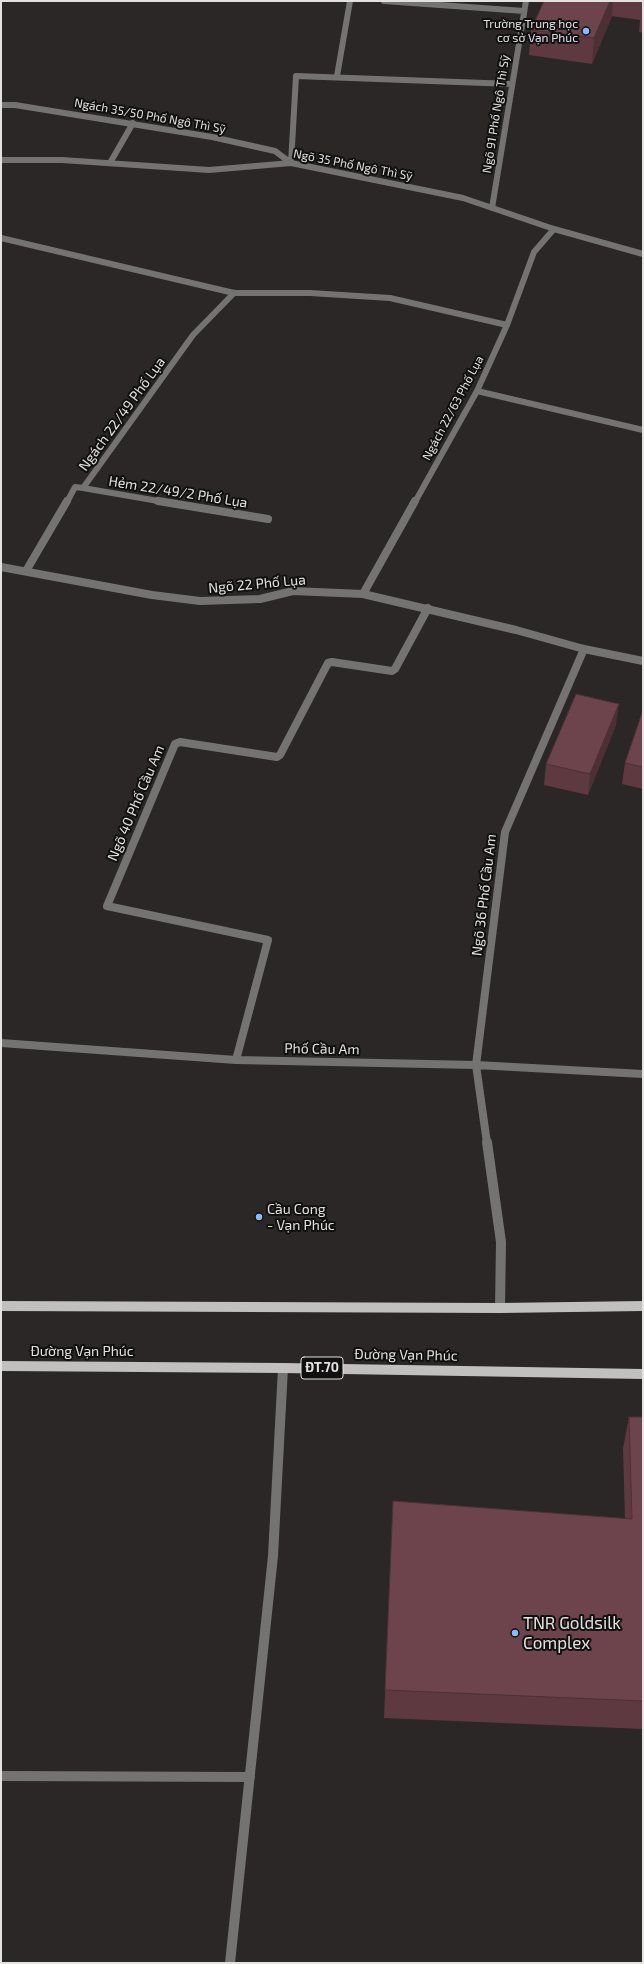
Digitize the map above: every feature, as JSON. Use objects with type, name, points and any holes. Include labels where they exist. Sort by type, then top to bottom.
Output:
[{"type":"main road","points":[[1,1306],[500,1308],[643,1306]]},
{"type":"main road","name":"Đường Vạn Phúc","points":[[1,1366],[283,1368],[643,1374]]},
{"type":"street","points":[[337,76],[350,1]]},
{"type":"street","points":[[384,1],[524,11]]},
{"type":"street","name":"Ngõ 91 Phố Ngô Thì Sỹ","points":[[492,208],[526,1]]},
{"type":"street","points":[[291,163],[296,76],[337,76],[512,84]]},
{"type":"street","name":"Ngách 35/50 Phố Ngô Thì Sỹ","points":[[1,105],[15,105],[212,137],[275,151],[291,163]]},
{"type":"street","points":[[110,163],[133,123]]},
{"type":"street","name":"Ngõ 35 Phố Ngô Thì Sỹ","points":[[1,160],[62,160],[209,170],[291,163],[462,198],[554,229],[643,254]]},
{"type":"street","name":"Ngách 22/63 Phố Lụa","points":[[363,594],[477,390],[507,325],[534,252],[554,229]]},
{"type":"street","points":[[1,238],[234,293],[310,293],[390,298],[507,325]]},
{"type":"street","name":"Ngách 22/49 Phố Lụa","points":[[26,570],[75,487],[83,488],[142,404],[194,336],[234,293]]},
{"type":"street","points":[[477,390],[643,430]]},
{"type":"street","name":"Hẻm 22/49/2 Phố Lụa","points":[[83,488],[268,519]]},
{"type":"street","name":"Ngõ 22 Phố Lụa","points":[[1,567],[26,570],[152,595],[200,601],[260,599],[293,591],[363,594],[428,608],[584,648],[643,661]]},
{"type":"street","name":"Ngõ 40 Phố Cầu Am","points":[[236,1060],[268,940],[107,906],[175,744],[180,742],[277,757],[280,754],[328,663],[332,662],[392,671],[395,669],[428,608]]},
{"type":"street","name":"Ngõ 36 Phố Cầu Am","points":[[500,1308],[501,1242],[476,1065],[505,832],[584,648]]},
{"type":"street","name":"Phố Cầu Am","points":[[1,1043],[236,1060],[476,1065],[643,1074]]},
{"type":"street","points":[[230,1963],[273,1556],[283,1368]]},
{"type":"street","points":[[1,1776],[250,1777]]},
{"type":"building","points":[[544,1],[610,1],[594,38],[531,30]]},
{"type":"building","points":[[576,694],[619,704],[590,774],[546,764]]},
{"type":"building","points":[[643,710],[643,767],[625,763]]},
{"type":"building","name":"TNR Goldsilk Complex","points":[[629,1417],[643,1417],[643,1701],[385,1690],[393,1501],[632,1519]]},
{"type":"place","name":"Trường Trung học cơ sở Vạn Phúc","points":[[586,31]]},
{"type":"place","name":"Cầu Cong - Vạn Phúc","points":[[259,1217]]},
{"type":"place","name":"TNR Goldsilk Complex","points":[[515,1633]]}]
